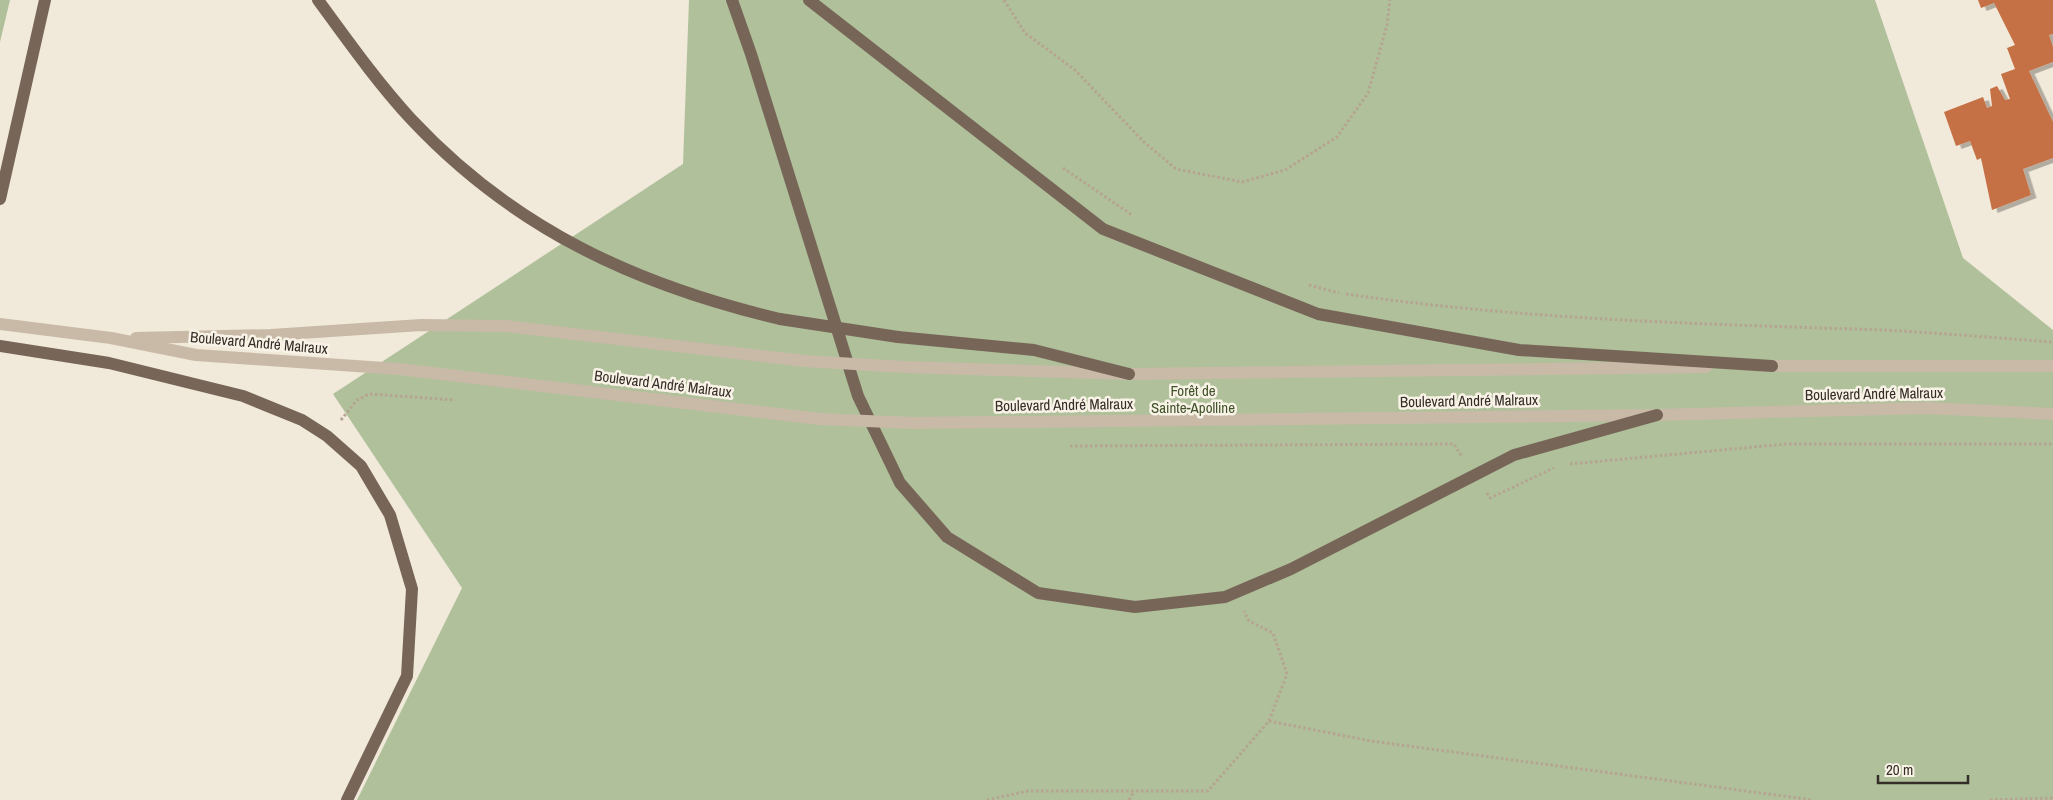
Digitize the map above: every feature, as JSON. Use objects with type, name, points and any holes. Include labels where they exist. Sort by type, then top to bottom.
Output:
[{"type":"main road","points":[[0,199],[45,0]]},
{"type":"main road","points":[[318,0],[367,68],[412,120],[465,170],[522,214],[591,254],[646,279],[731,307],[780,319],[898,337],[1034,350],[1129,374]]},
{"type":"main road","points":[[732,0],[751,54],[858,396],[900,483],[947,537],[1038,593],[1135,607],[1225,597],[1291,569],[1514,455],[1657,415]]},
{"type":"main road","points":[[809,0],[1103,229],[1318,314],[1519,350],[1772,366]]},
{"type":"main road","points":[[0,346],[110,364],[243,396],[302,420],[327,436],[361,466],[390,515],[412,589],[407,676],[347,800]]},
{"type":"street","name":"Boulevard André Malraux","points":[[0,324],[111,338],[196,355],[399,369],[820,419],[913,423],[1657,415],[1928,408],[2053,414]]},
{"type":"street","name":"Boulevard André Malraux","points":[[111,338],[271,335],[421,325],[506,326],[805,360],[904,367],[1129,374],[1772,366],[2053,366]]},
{"type":"path","points":[[1004,0],[1025,33],[1075,70],[1144,142],[1176,169],[1242,182],[1285,170],[1337,137],[1368,93],[1387,25],[1390,0]]},
{"type":"path","points":[[1062,166],[1139,220]]},
{"type":"path","points":[[1304,283],[1340,294],[1430,306],[1609,321],[1885,330],[2053,342]]},
{"type":"path","points":[[337,425],[357,400],[369,394],[456,400]]},
{"type":"path","points":[[1069,446],[1454,444]]},
{"type":"path","points":[[1490,498],[1563,465],[1786,444],[2053,444]]},
{"type":"path","points":[[987,800],[1028,791],[1208,791],[1269,721],[1287,674],[1273,633],[1249,621],[1243,610]]},
{"type":"path","points":[[1269,721],[1371,741],[1813,800]]},
{"type":"path","points":[[1129,800],[1134,791]]},
{"type":"path","points":[[1990,800],[2053,798]]},
{"type":"green space","points":[[0,0],[10,0],[0,42]]},
{"type":"green space","name":"Forêt de Sainte-Apolline","points":[[689,0],[1875,0],[1963,258],[2053,330],[2053,800],[357,800],[462,588],[333,394],[683,164]]},
{"type":"building","points":[[1978,0],[2053,0],[2053,34],[2049,35],[2053,47],[2053,62],[2029,71],[2053,122],[2053,158],[2023,169],[2031,195],[1992,210],[1981,158],[1977,160],[1970,141],[1956,146],[1944,112],[1983,97],[1987,108],[1992,106],[1990,89],[1997,86],[2005,100],[2010,99],[2001,74],[2015,69],[2007,48],[2015,45],[1994,3],[1981,8]]}]
